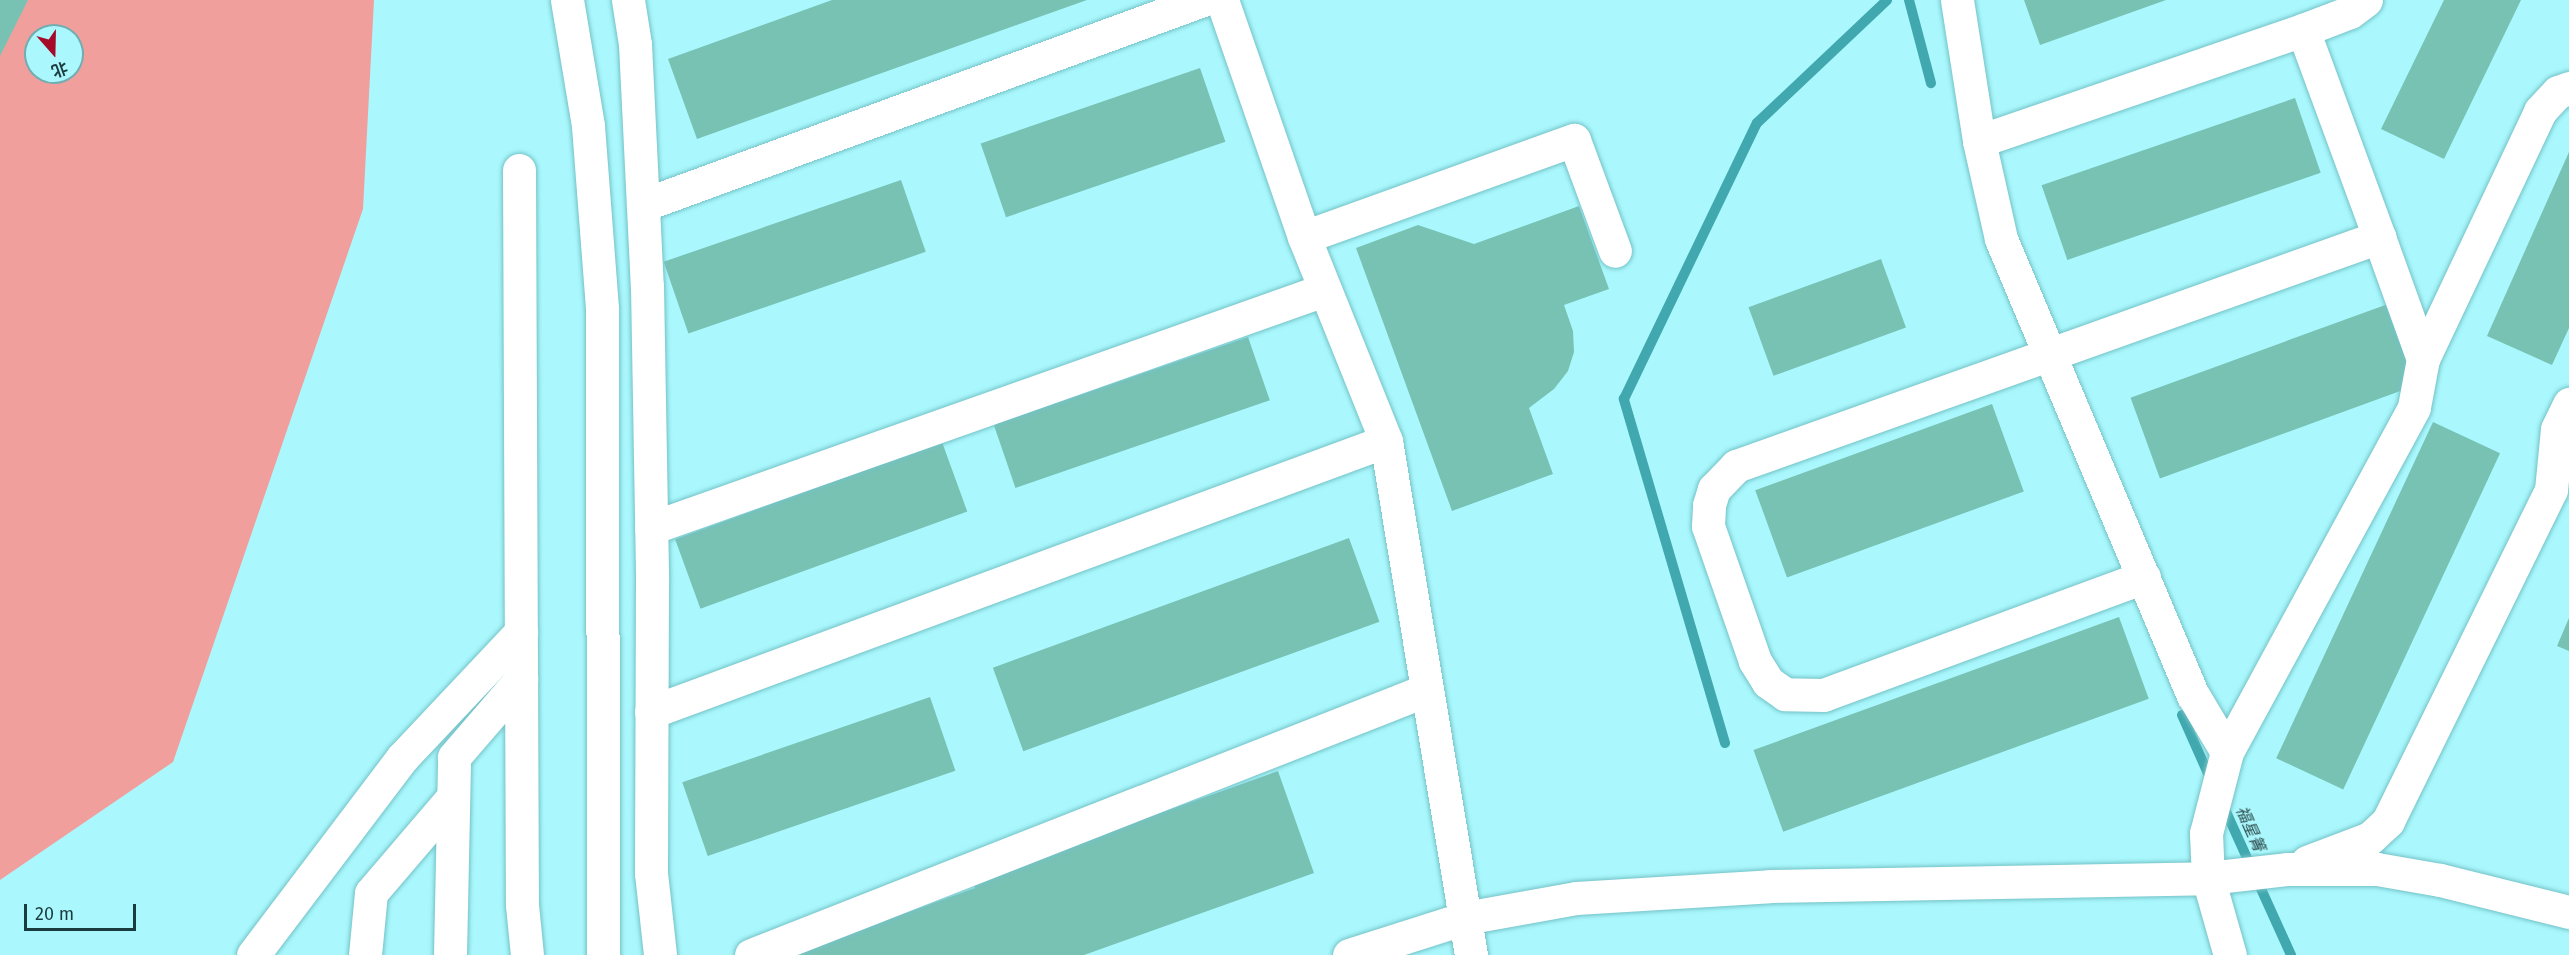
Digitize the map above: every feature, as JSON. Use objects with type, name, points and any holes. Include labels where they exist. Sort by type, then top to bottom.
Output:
[{"type":"street","points":[[567,0],[588,126],[602,309],[603,955]]},
{"type":"street","points":[[628,0],[635,44],[643,205],[651,528],[651,873],[660,955]]},
{"type":"street","points":[[643,205],[1203,0]]},
{"type":"street","points":[[1222,0],[1304,237],[1386,441],[1424,691],[1471,955]]},
{"type":"street","points":[[1957,0],[1979,141],[2001,239],[2193,695],[2227,752]]},
{"type":"street","points":[[1979,141],[2303,30],[2350,12],[2366,0]]},
{"type":"street","points":[[2303,30],[2423,359]]},
{"type":"street","points":[[2230,955],[2218,877],[2206,834],[2227,752],[2414,407],[2423,359],[2540,111],[2558,92],[2569,88]]},
{"type":"street","points":[[1304,237],[1574,140],[1615,251]]},
{"type":"street","points":[[519,170],[522,905],[527,955]]},
{"type":"street","points":[[2144,577],[1824,695],[1785,694],[1768,682],[1755,661],[1708,526],[1714,489],[1736,466],[2379,237]]},
{"type":"street","points":[[651,528],[1324,290]]},
{"type":"street","points":[[2288,869],[2370,838],[2388,821],[2551,490],[2557,429],[2569,404]]},
{"type":"street","points":[[651,712],[1386,441]]},
{"type":"street","points":[[253,955],[403,757],[521,632]]},
{"type":"street","points":[[450,955],[454,757],[521,679]]},
{"type":"street","points":[[751,955],[1424,691]]},
{"type":"street","points":[[365,955],[371,893],[453,797]]},
{"type":"street","points":[[1349,955],[1466,918],[1576,898],[1770,886],[2218,877],[2288,869],[2377,869],[2440,880],[2569,912]]},
{"type":"shaded area","points":[[0,0],[374,0],[363,209],[173,762],[0,880]]},
{"type":"building","points":[[0,0],[28,0],[0,56]]},
{"type":"building","points":[[832,0],[1087,0],[697,139],[668,59]]},
{"type":"building","points":[[2024,0],[2166,0],[2040,45]]},
{"type":"building","points":[[2444,0],[2521,0],[2444,159],[2381,129]]},
{"type":"building","points":[[1200,68],[1225,142],[1006,217],[981,144]]},
{"type":"building","points":[[2295,98],[2321,173],[2067,260],[2042,185]]},
{"type":"building","points":[[2569,152],[2569,328],[2552,365],[2487,336]]},
{"type":"building","points":[[901,180],[926,252],[688,334],[664,262]]},
{"type":"building","points":[[1579,206],[1609,289],[1564,305],[1573,331],[1574,352],[1568,371],[1554,389],[1529,408],[1553,474],[1452,511],[1356,248],[1418,225],[1474,244]]},
{"type":"building","points":[[1881,259],[1906,328],[1773,376],[1749,307]]},
{"type":"building","points":[[2388,304],[2417,385],[2160,479],[2131,398]]},
{"type":"building","points":[[1248,337],[1270,400],[1015,488],[994,425]]},
{"type":"building","points":[[1992,404],[2024,491],[1787,578],[1755,490]]},
{"type":"building","points":[[2433,422],[2500,453],[2343,790],[2276,758]]},
{"type":"building","points":[[942,442],[967,512],[700,609],[675,539]]},
{"type":"building","points":[[1349,538],[1379,622],[1023,751],[993,668]]},
{"type":"building","points":[[2119,617],[2149,699],[1783,832],[1753,750]]},
{"type":"building","points":[[2569,618],[2569,651],[2557,646]]},
{"type":"building","points":[[930,697],[955,771],[708,856],[682,782]]},
{"type":"building","points":[[1278,771],[1314,873],[1084,955],[789,955],[975,888],[972,880]]},
{"type":"waterway","points":[[1725,743],[1624,399],[1757,123],[1887,0]]},
{"type":"waterway","name":"福星箐","points":[[1909,0],[1931,83]]},
{"type":"waterway","name":"福星箐","points":[[2182,715],[2211,780]]},
{"type":"waterway","name":"福星箐","points":[[2223,805],[2291,955]]}]
